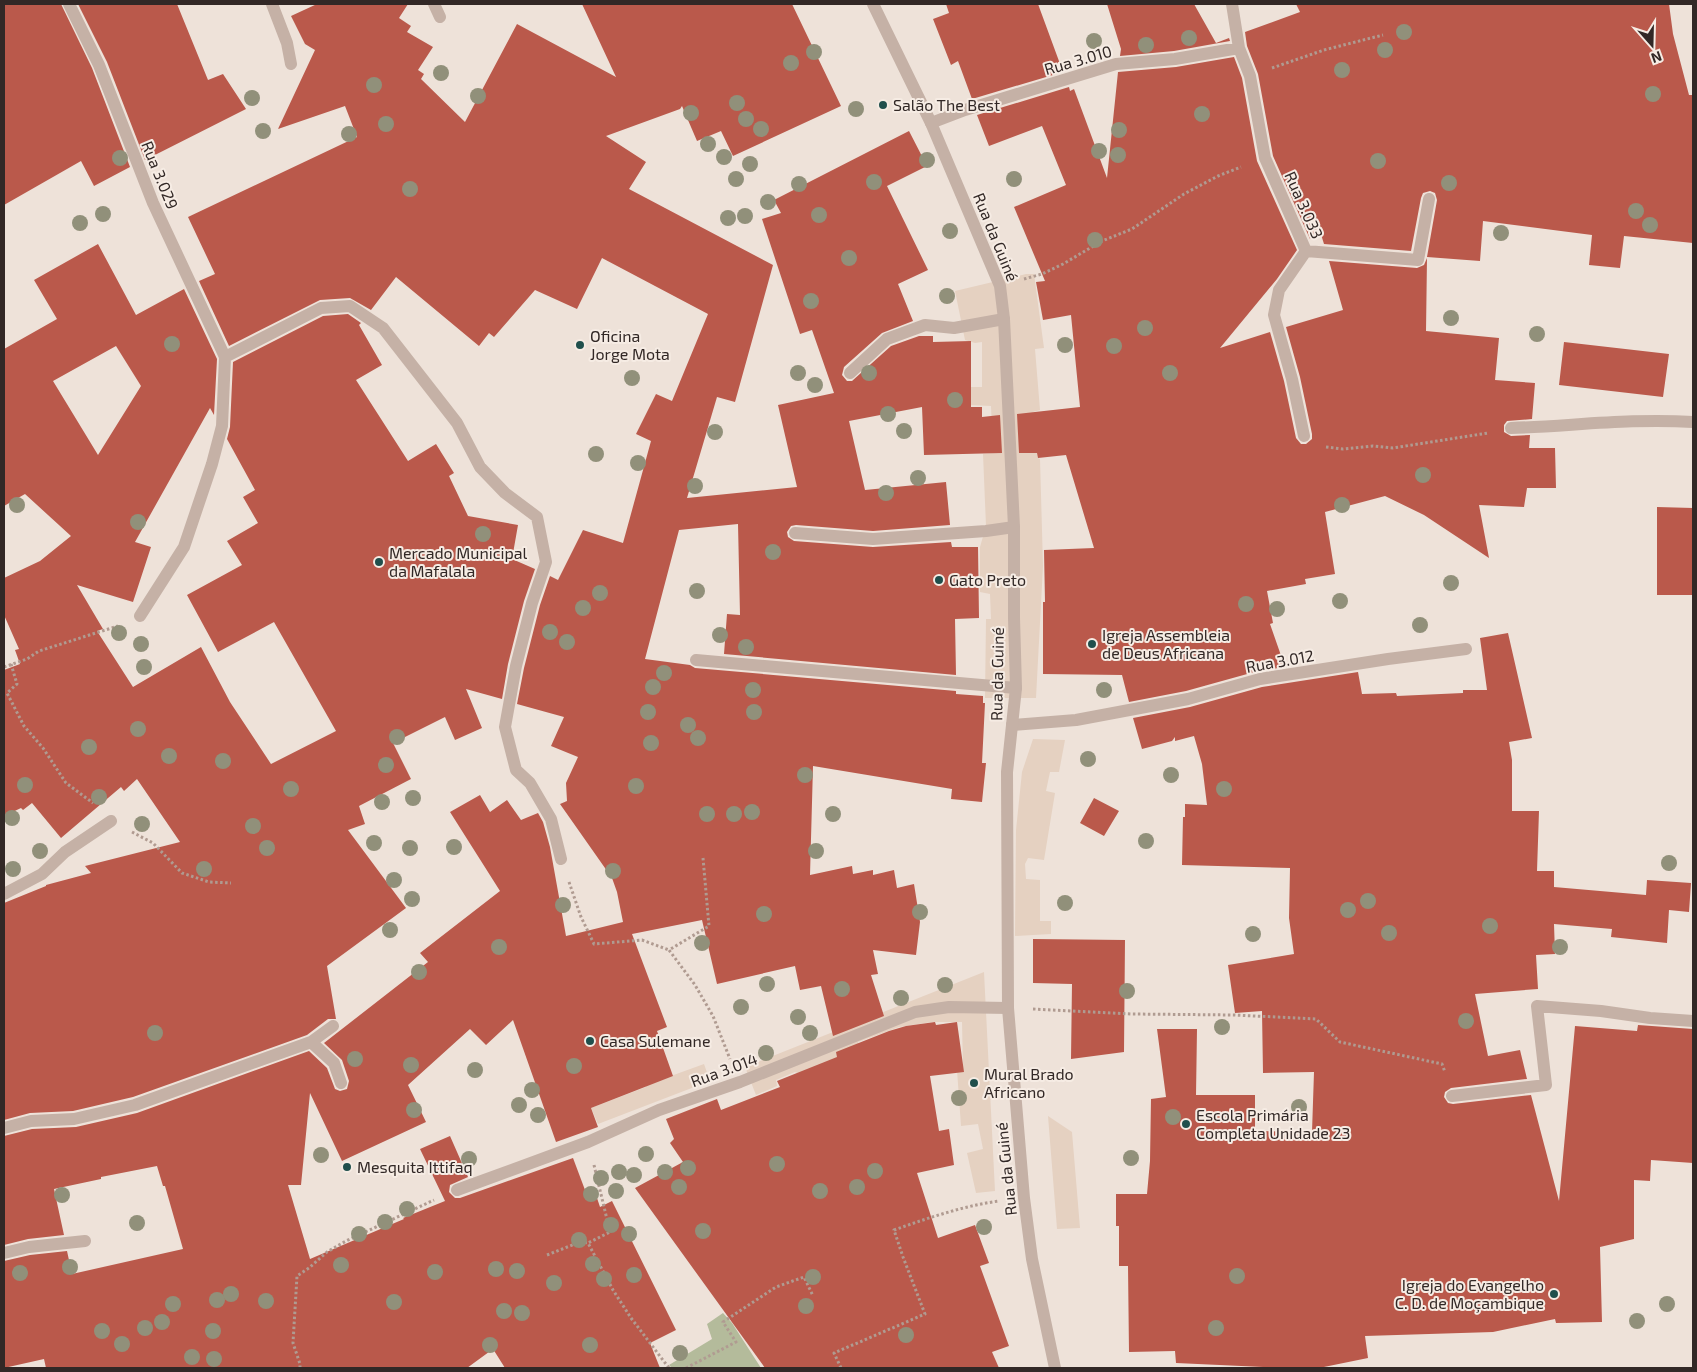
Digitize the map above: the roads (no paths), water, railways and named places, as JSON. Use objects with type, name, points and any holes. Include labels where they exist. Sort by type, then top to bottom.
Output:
[{"type":"street","name":"Rua 3.029","points":[[69,4],[99,65],[153,203],[225,357]]},
{"type":"street","points":[[272,4],[286,43],[291,64]]},
{"type":"street","points":[[434,4],[440,17]]},
{"type":"street","name":"Rua da Guiné","points":[[872,4],[931,122],[1000,286],[1004,319],[1014,528],[1016,688],[1007,772],[1008,1008],[1024,1198],[1032,1259],[1055,1368]]},
{"type":"street","name":"Rua 3.033","points":[[1232,4],[1239,48],[1250,76],[1265,158],[1306,251],[1418,260],[1428,199]]},
{"type":"street","name":"Rua 3.010","points":[[931,122],[1116,64],[1175,60],[1239,48]]},
{"type":"street","points":[[1304,436],[1292,379],[1274,315],[1279,290],[1306,251]]},
{"type":"street","points":[[140,616],[184,547],[212,464],[222,426],[225,357],[321,308],[350,306],[383,328],[457,423],[480,467],[505,493],[537,517],[546,562],[532,603],[516,666],[505,727],[516,770],[530,783],[551,819],[560,858]]},
{"type":"street","points":[[850,373],[887,338],[925,324],[954,328],[1004,319]]},
{"type":"street","points":[[1511,428],[1664,420],[1693,422]]},
{"type":"street","points":[[795,533],[873,539],[1014,528]]},
{"type":"street","name":"Rua 3.012","points":[[1012,725],[1076,720],[1188,699],[1260,678],[1466,649]]},
{"type":"street","points":[[696,660],[1016,688]]},
{"type":"street","points":[[4,894],[42,874],[65,852],[111,821]]},
{"type":"street","points":[[1452,1096],[1546,1085],[1537,1006],[1601,1010],[1650,1018],[1693,1021]]},
{"type":"street","name":"Rua 3.014","points":[[457,1190],[588,1142],[659,1110],[740,1082],[915,1012],[949,1007],[1008,1008]]},
{"type":"street","points":[[4,1128],[31,1121],[74,1119],[135,1105],[311,1042],[332,1026]]},
{"type":"street","points":[[311,1042],[334,1063],[341,1082]]},
{"type":"street","points":[[4,1253],[29,1247],[85,1241]]},
{"type":"place","name":"Salão The Best","points":[[883,105]]},
{"type":"place","name":"Oficina Jorge Mota","points":[[580,345]]},
{"type":"place","name":"Mercado Municipal da Mafalala","points":[[379,562]]},
{"type":"place","name":"Gato Preto","points":[[939,580]]},
{"type":"place","name":"Igreja Assembleia de Deus Africana","points":[[1092,644]]},
{"type":"place","name":"Casa Sulemane","points":[[590,1041]]},
{"type":"place","name":"Mural Brado Africano","points":[[974,1083]]},
{"type":"place","name":"Escola Primária Completa Unidade 23","points":[[1186,1124]]},
{"type":"place","name":"Mesquita Ittifaq","points":[[347,1167]]},
{"type":"place","name":"Igreja do Evangelho C. D. de Moçambique","points":[[1554,1294]]}]
